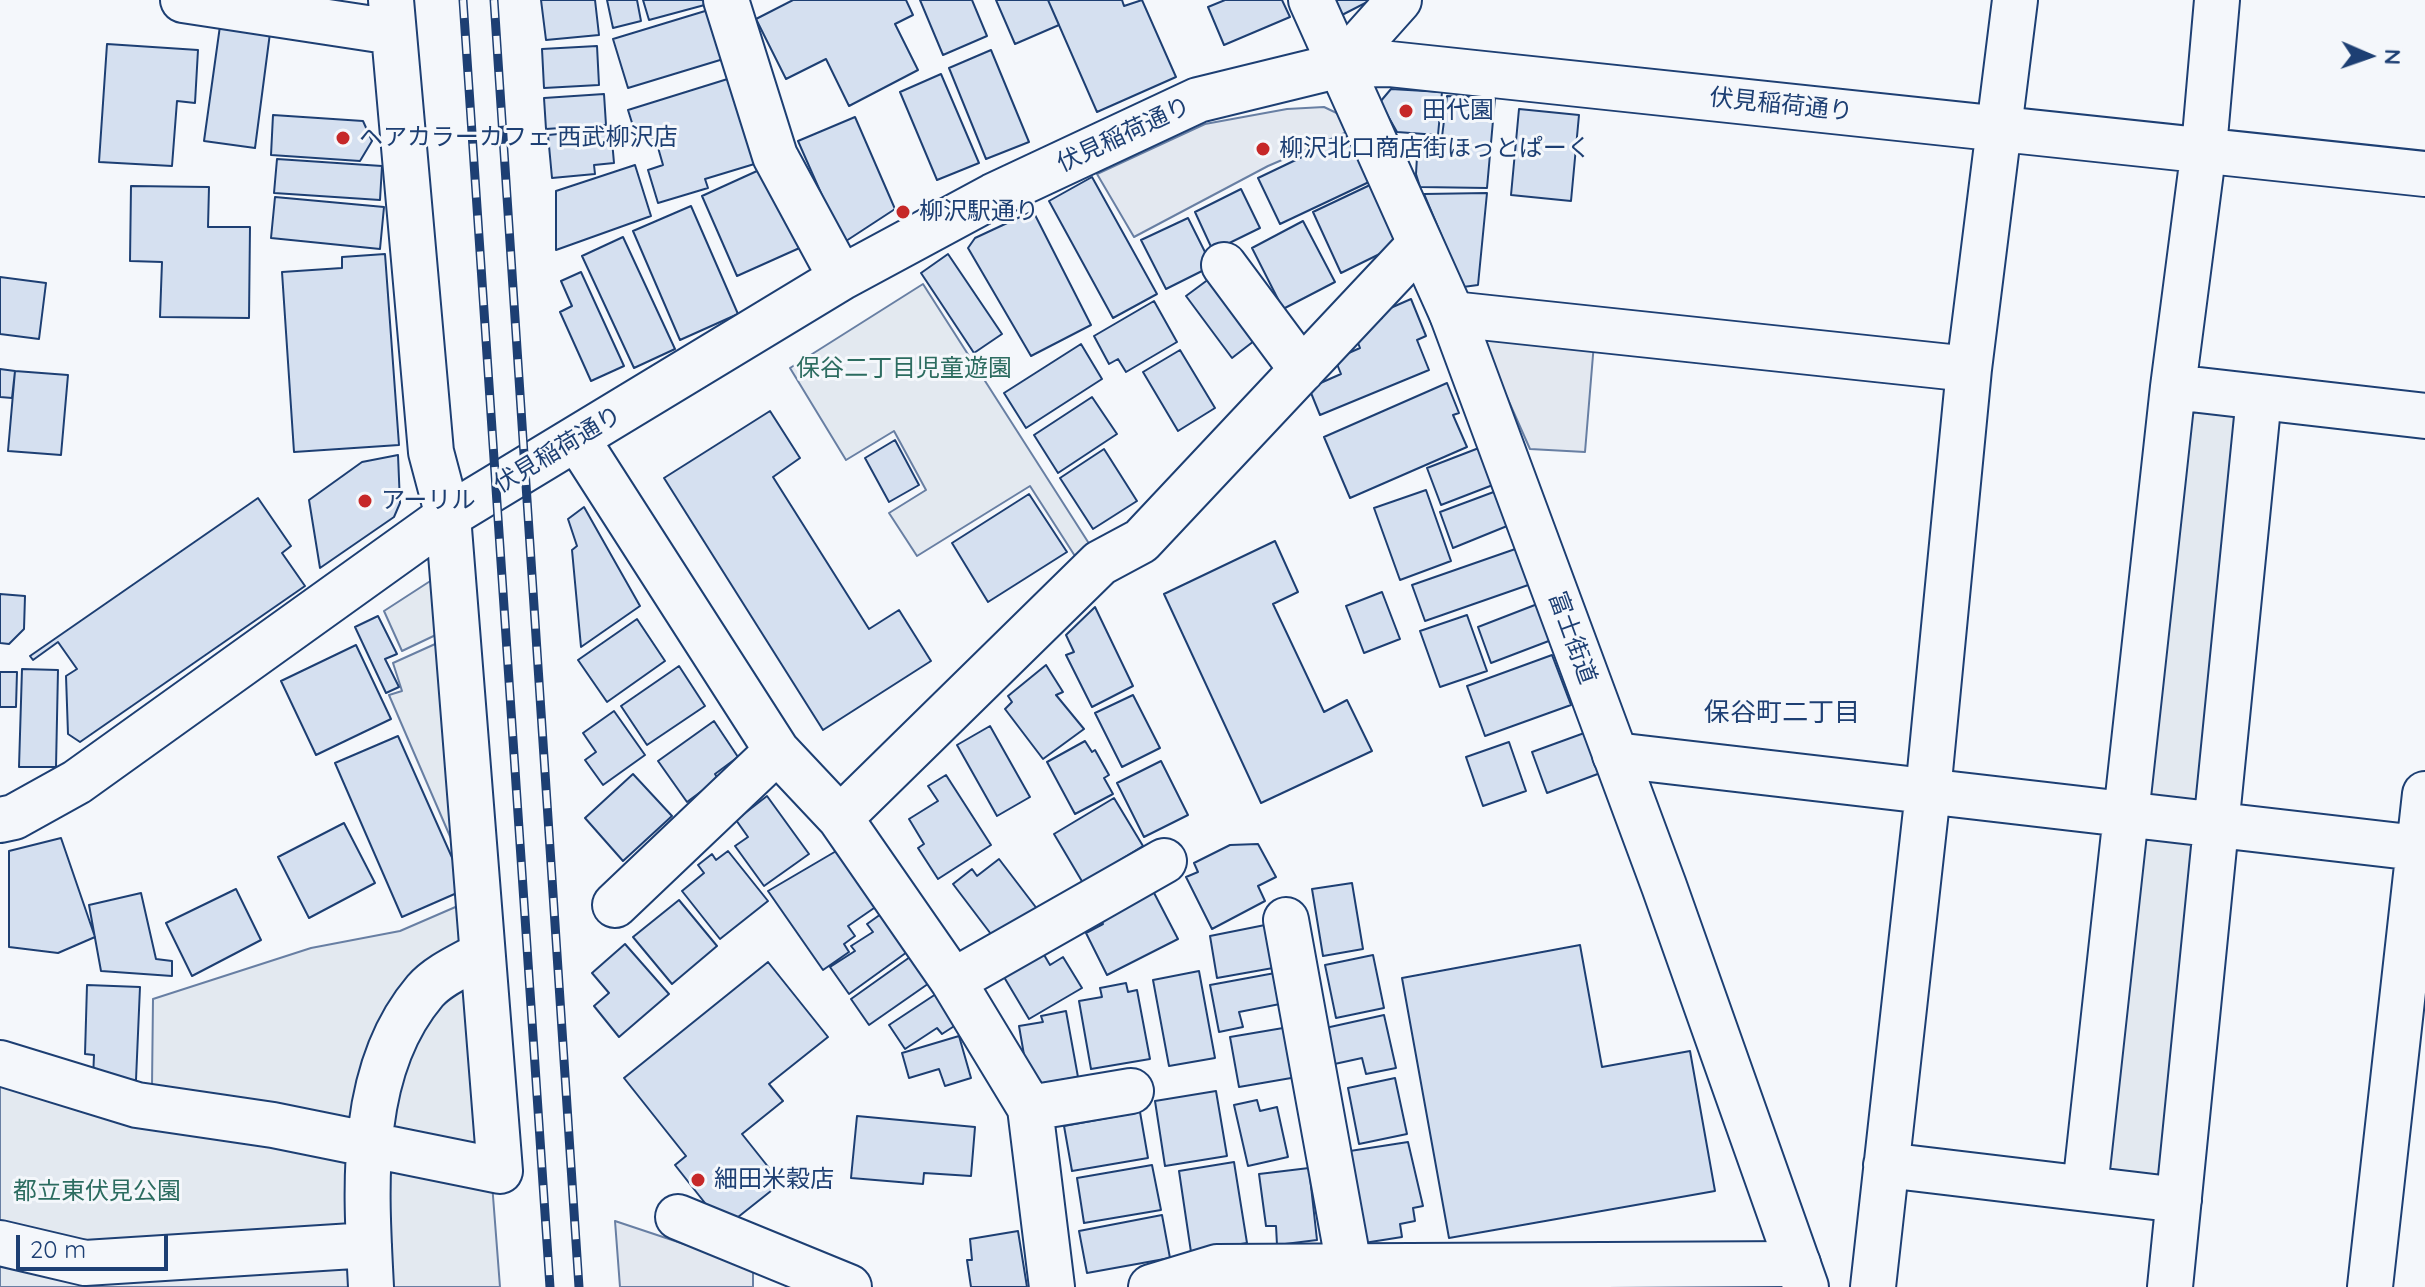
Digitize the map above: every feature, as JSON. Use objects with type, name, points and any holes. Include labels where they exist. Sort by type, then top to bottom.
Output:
[{"type":"street","points":[[0,1063],[137,1105],[273,1125],[500,1171],[448,516],[431,452],[392,16],[183,0]]},
{"type":"street","points":[[726,0],[775,156],[841,278]]},
{"type":"street","name":"富士街道","points":[[1311,0],[1452,314],[1802,1276]]},
{"type":"street","points":[[1341,65],[1399,0]]},
{"type":"street","points":[[1873,1287],[1928,792],[1969,369],[2015,0]]},
{"type":"street","points":[[2085,1188],[2173,387],[2204,148],[2217,0]]},
{"type":"street","name":"伏見稲荷通り","points":[[0,820],[14,817],[77,782],[448,516],[841,278],[993,196],[1198,100],[1341,65],[1390,64],[2204,148],[2425,174]]},
{"type":"street","points":[[840,818],[1100,563],[1141,541],[1420,244]]},
{"type":"street","points":[[1224,265],[1302,370]]},
{"type":"street","points":[[1452,314],[1969,369]]},
{"type":"street","points":[[2173,387],[2425,416]]},
{"type":"street","points":[[2170,1287],[2259,397]]},
{"type":"street","points":[[577,439],[777,751],[840,818],[953,981],[1030,1108],[1052,1287]]},
{"type":"street","points":[[615,905],[777,751]]},
{"type":"street","points":[[1615,755],[2422,849]]},
{"type":"street","points":[[2370,1287],[2422,849],[2425,794]]},
{"type":"street","points":[[953,981],[1164,861]]},
{"type":"street","points":[[1286,920],[1349,1266]]},
{"type":"street","points":[[0,1243],[85,1263],[370,1266],[366,1185],[370,1145],[381,1082],[402,1023],[427,989],[482,954]]},
{"type":"street","points":[[1030,1108],[1131,1091]]},
{"type":"street","points":[[1886,1165],[2179,1200]]},
{"type":"street","points":[[678,1217],[782,1274],[849,1287]]},
{"type":"street","points":[[1151,1287],[1217,1267],[1349,1266],[1802,1276]]},
{"type":"green space","name":"保谷二丁目児童遊園","points":[[923,284],[1097,556],[1082,567],[1030,486],[917,556],[889,513],[926,490],[894,431],[846,460],[790,368]]},
{"type":"green space","points":[[2173,387],[2259,397],[2179,1200],[2085,1188]]},
{"type":"green space","points":[[438,576],[442,632],[402,651],[384,611]]},
{"type":"green space","points":[[444,640],[471,885],[389,695],[402,691],[393,663]]},
{"type":"green space","points":[[467,902],[488,1157],[152,1086],[153,999],[311,948],[400,931]]},
{"type":"green space","name":"都立東伏見公園","points":[[0,1071],[492,1183],[500,1287],[0,1287]]},
{"type":"shaded area","points":[[1324,107],[1345,117],[1347,132],[1268,166],[1134,237],[1097,174],[1205,124],[1287,109]]},
{"type":"shaded area","points":[[1494,334],[1594,343],[1585,452],[1530,449],[1486,350],[1487,340]]},
{"type":"shaded area","points":[[615,1221],[753,1267],[753,1287],[620,1287]]},
{"type":"building","points":[[541,0],[595,0],[599,35],[546,40]]},
{"type":"building","points":[[607,0],[637,0],[641,21],[613,28]]},
{"type":"building","points":[[643,0],[711,0],[712,3],[649,20]]},
{"type":"building","points":[[793,0],[906,0],[913,15],[895,24],[918,70],[849,106],[826,59],[786,79],[756,19]]},
{"type":"building","points":[[920,0],[972,0],[987,36],[943,55]]},
{"type":"building","points":[[996,0],[1048,0],[1059,25],[1015,44]]},
{"type":"building","points":[[1048,0],[1122,0],[1124,6],[1142,0],[1176,77],[1097,112]]},
{"type":"building","points":[[1225,0],[1282,0],[1290,17],[1224,45],[1208,7]]},
{"type":"building","points":[[1334,0],[1371,0],[1342,15]]},
{"type":"building","points":[[715,8],[730,57],[628,88],[613,39]]},
{"type":"building","points":[[220,26],[270,33],[255,148],[204,141]]},
{"type":"building","points":[[107,44],[198,50],[195,103],[177,101],[172,166],[99,162]]},
{"type":"building","points":[[597,46],[599,85],[544,88],[542,49]]},
{"type":"building","points":[[991,50],[1029,142],[986,159],[949,68]]},
{"type":"building","points":[[941,74],[979,163],[937,180],[900,92]]},
{"type":"building","points":[[734,77],[761,162],[705,179],[708,188],[658,203],[648,170],[663,165],[655,137],[638,142],[628,110]]},
{"type":"building","points":[[1391,89],[1442,92],[1438,135],[1397,132],[1380,102]]},
{"type":"building","points":[[604,94],[606,125],[546,129],[544,98]]},
{"type":"building","points":[[1447,96],[1495,98],[1487,188],[1420,187],[1416,174],[1418,139],[1442,137]]},
{"type":"building","points":[[1519,109],[1579,115],[1571,201],[1511,195]]},
{"type":"building","points":[[273,115],[363,121],[372,141],[360,161],[271,155]]},
{"type":"building","points":[[855,117],[895,209],[843,243],[798,141]]},
{"type":"building","points":[[611,129],[614,163],[594,165],[595,174],[552,178],[548,135]]},
{"type":"building","points":[[1348,135],[1369,182],[1280,224],[1258,178]]},
{"type":"building","points":[[277,159],[382,166],[380,200],[274,193]]},
{"type":"building","points":[[635,165],[651,216],[556,250],[556,191]]},
{"type":"building","points":[[768,166],[804,246],[737,276],[702,196]]},
{"type":"building","points":[[1092,177],[1157,294],[1113,318],[1049,201]]},
{"type":"building","points":[[1370,185],[1398,245],[1341,273],[1313,212]]},
{"type":"building","points":[[131,186],[209,187],[208,227],[250,227],[249,318],[160,317],[162,262],[130,261]]},
{"type":"building","points":[[1241,189],[1260,228],[1213,251],[1195,212]]},
{"type":"building","points":[[1487,193],[1478,285],[1463,287],[1424,194]]},
{"type":"building","points":[[275,197],[384,207],[380,249],[271,238]]},
{"type":"building","points":[[691,206],[738,314],[680,340],[633,231]]},
{"type":"building","points":[[1033,211],[1091,325],[1031,356],[968,248],[975,238]]},
{"type":"building","points":[[1188,218],[1212,266],[1166,289],[1141,240]]},
{"type":"building","points":[[1303,221],[1335,282],[1283,309],[1252,248]]},
{"type":"building","points":[[623,237],[675,349],[634,368],[582,256]]},
{"type":"building","points":[[385,254],[399,445],[294,452],[282,272],[342,268],[342,257]]},
{"type":"building","points":[[948,254],[1002,334],[974,353],[921,273]]},
{"type":"building","points":[[581,272],[624,366],[591,381],[560,312],[572,306],[561,281]]},
{"type":"building","points":[[1217,273],[1263,334],[1232,358],[1186,296]]},
{"type":"building","points":[[0,277],[46,283],[39,339],[0,334]]},
{"type":"building","points":[[1411,299],[1426,336],[1417,340],[1429,370],[1320,415],[1309,388],[1341,374],[1335,359],[1360,348],[1353,330],[1382,318],[1379,313]]},
{"type":"building","points":[[1154,301],[1177,342],[1126,372],[1118,359],[1109,364],[1094,336]]},
{"type":"building","points":[[1081,344],[1102,379],[1026,428],[1004,393]]},
{"type":"building","points":[[1180,350],[1215,408],[1178,431],[1143,372]]},
{"type":"building","points":[[0,369],[15,371],[12,398],[0,397]]},
{"type":"building","points":[[15,371],[68,375],[61,455],[8,451]]},
{"type":"building","points":[[1447,383],[1459,413],[1453,415],[1467,447],[1350,498],[1324,437]]},
{"type":"building","points":[[1092,397],[1117,434],[1058,473],[1034,435]]},
{"type":"building","points":[[770,411],[800,458],[773,477],[869,629],[899,610],[931,661],[823,730],[664,478]]},
{"type":"building","points":[[895,440],[919,485],[889,502],[865,458]]},
{"type":"building","points":[[1484,446],[1498,483],[1441,505],[1427,468]]},
{"type":"building","points":[[1104,449],[1137,501],[1093,529],[1060,478]]},
{"type":"building","points":[[398,455],[400,503],[394,517],[320,568],[309,500],[362,462]]},
{"type":"building","points":[[1426,490],[1451,561],[1400,580],[1374,508]]},
{"type":"building","points":[[1499,490],[1512,524],[1453,548],[1440,512]]},
{"type":"building","points":[[1029,494],[1067,552],[988,602],[952,543]]},
{"type":"building","points":[[258,498],[291,546],[282,553],[305,586],[80,742],[68,734],[66,676],[77,669],[58,642],[33,660],[30,656]]},
{"type":"building","points":[[584,507],[640,606],[581,647],[572,550],[577,546],[568,519]]},
{"type":"building","points":[[1275,541],[1298,592],[1273,604],[1324,712],[1347,700],[1372,751],[1261,803],[1164,594]]},
{"type":"building","points":[[1521,547],[1534,583],[1425,621],[1412,585]]},
{"type":"building","points":[[1382,592],[1400,639],[1364,653],[1346,606]]},
{"type":"building","points":[[0,594],[25,596],[24,629],[9,644],[0,643]]},
{"type":"building","points":[[1540,603],[1554,639],[1491,663],[1478,627]]},
{"type":"building","points":[[1095,607],[1133,686],[1092,707],[1066,655],[1074,652],[1066,635]]},
{"type":"building","points":[[1467,615],[1487,671],[1440,687],[1420,631]]},
{"type":"building","points":[[378,616],[397,654],[385,659],[399,687],[386,693],[355,627]]},
{"type":"building","points":[[637,619],[665,661],[607,702],[578,660]]},
{"type":"building","points":[[356,645],[391,719],[316,755],[281,681]]},
{"type":"building","points":[[1552,655],[1571,705],[1485,736],[1467,686]]},
{"type":"building","points":[[1046,665],[1063,692],[1056,695],[1084,729],[1043,759],[1005,709],[1012,702],[1008,696]]},
{"type":"building","points":[[679,666],[705,706],[647,745],[621,706]]},
{"type":"building","points":[[22,669],[58,670],[56,767],[19,767]]},
{"type":"building","points":[[0,672],[17,672],[16,707],[0,707]]},
{"type":"building","points":[[1133,695],[1160,748],[1122,767],[1095,713]]},
{"type":"building","points":[[614,711],[645,755],[603,785],[585,760],[596,752],[583,733]]},
{"type":"building","points":[[714,721],[738,757],[715,774],[718,779],[687,802],[658,761]]},
{"type":"building","points":[[990,726],[1030,797],[997,816],[957,745]]},
{"type":"building","points":[[1587,732],[1603,772],[1547,793],[1532,752]]},
{"type":"building","points":[[398,736],[466,889],[402,917],[335,763]]},
{"type":"building","points":[[1085,741],[1092,752],[1095,750],[1109,775],[1104,778],[1113,794],[1075,814],[1047,762]]},
{"type":"building","points":[[1509,742],[1526,791],[1483,806],[1466,757]]},
{"type":"building","points":[[1161,761],[1188,815],[1144,837],[1117,783]]},
{"type":"building","points":[[633,774],[672,816],[623,861],[585,818]]},
{"type":"building","points":[[946,775],[991,845],[938,879],[918,848],[924,844],[909,819],[938,801],[928,786]]},
{"type":"building","points":[[767,796],[809,854],[764,886],[735,846],[748,837],[736,820]]},
{"type":"building","points":[[1114,798],[1143,846],[1083,883],[1054,834]]},
{"type":"building","points":[[344,823],[375,883],[309,918],[278,857]]},
{"type":"building","points":[[61,838],[95,937],[58,953],[9,947],[9,851]]},
{"type":"building","points":[[1258,844],[1276,877],[1258,886],[1265,901],[1212,929],[1186,877],[1198,872],[1194,863],[1230,845]]},
{"type":"building","points":[[838,850],[877,906],[848,926],[855,936],[844,944],[849,952],[823,970],[768,891]]},
{"type":"building","points":[[728,851],[768,901],[720,939],[682,891],[704,873],[698,865],[712,854],[716,860]]},
{"type":"building","points":[[999,859],[1041,914],[1000,946],[953,884],[972,869],[977,876]]},
{"type":"building","points":[[1352,883],[1363,949],[1323,956],[1312,889]]},
{"type":"building","points":[[236,889],[261,940],[192,976],[166,923]]},
{"type":"building","points":[[1152,889],[1178,939],[1107,975],[1086,933],[1103,924],[1100,916]]},
{"type":"building","points":[[141,893],[156,959],[172,961],[172,976],[101,971],[89,905]]},
{"type":"building","points":[[679,900],[717,946],[672,984],[633,937]]},
{"type":"building","points":[[888,909],[914,947],[849,994],[830,967],[855,951],[851,946],[873,932],[867,924]]},
{"type":"building","points":[[1265,925],[1273,968],[1217,978],[1210,936]]},
{"type":"building","points":[[625,944],[669,994],[619,1037],[594,1006],[609,993],[592,973]]},
{"type":"building","points":[[1580,945],[1602,1067],[1690,1051],[1715,1191],[1449,1238],[1402,978]]},
{"type":"building","points":[[1040,948],[1050,965],[1063,957],[1082,988],[1029,1019],[1001,972]]},
{"type":"building","points":[[917,952],[935,979],[869,1025],[851,999]]},
{"type":"building","points":[[1373,955],[1384,1008],[1336,1018],[1325,965]]},
{"type":"building","points":[[768,962],[828,1037],[769,1084],[783,1101],[742,1134],[781,1183],[728,1225],[716,1217],[675,1165],[686,1156],[624,1078]]},
{"type":"building","points":[[1199,971],[1215,1058],[1169,1066],[1153,980]]},
{"type":"building","points":[[1275,973],[1280,1004],[1239,1012],[1243,1027],[1219,1032],[1210,985]]},
{"type":"building","points":[[1126,983],[1128,992],[1137,990],[1150,1059],[1091,1069],[1079,1001],[1102,997],[1100,988]]},
{"type":"building","points":[[87,985],[140,987],[136,1080],[93,1079],[94,1055],[85,1054]]},
{"type":"building","points":[[942,990],[962,1021],[942,1034],[937,1028],[905,1049],[889,1025]]},
{"type":"building","points":[[1066,1011],[1078,1077],[1038,1084],[1037,1076],[1028,1078],[1019,1026],[1043,1022],[1041,1016]]},
{"type":"building","points":[[1384,1015],[1396,1068],[1366,1074],[1362,1058],[1330,1065],[1321,1029]]},
{"type":"building","points":[[1289,1027],[1297,1077],[1239,1087],[1230,1037]]},
{"type":"building","points":[[959,1036],[971,1078],[945,1086],[939,1069],[909,1078],[902,1053]]},
{"type":"building","points":[[1395,1078],[1407,1134],[1359,1144],[1348,1088]]},
{"type":"building","points":[[1216,1091],[1227,1156],[1165,1166],[1155,1101]]},
{"type":"building","points":[[1257,1100],[1260,1111],[1277,1107],[1288,1157],[1248,1166],[1234,1105]]},
{"type":"building","points":[[1140,1112],[1148,1158],[1072,1171],[1064,1126]]},
{"type":"building","points":[[857,1116],[975,1127],[971,1176],[924,1173],[923,1184],[851,1178]]},
{"type":"building","points":[[1408,1142],[1423,1206],[1413,1208],[1415,1221],[1400,1224],[1402,1237],[1364,1243],[1350,1151]]},
{"type":"building","points":[[1234,1162],[1247,1243],[1191,1252],[1179,1171]]},
{"type":"building","points":[[1152,1165],[1161,1210],[1084,1223],[1077,1178]]},
{"type":"building","points":[[1309,1168],[1317,1240],[1277,1245],[1276,1226],[1266,1226],[1259,1174]]},
{"type":"building","points":[[1162,1215],[1170,1258],[1087,1273],[1079,1231]]},
{"type":"building","points":[[1018,1231],[1027,1287],[971,1287],[967,1260],[972,1260],[970,1239]]},
{"type":"railway","points":[[463,0],[550,1287]]},
{"type":"railway","points":[[494,0],[579,1287]]},
{"type":"place","name":"田代園","points":[[1406,111]]},
{"type":"place","name":"ヘアカラーカフェ 西武柳沢店","points":[[343,138]]},
{"type":"place","name":"柳沢北口商店街ほっとぱーく","points":[[1263,149]]},
{"type":"place","name":"柳沢駅通り","points":[[903,212]]},
{"type":"place","name":"アーリル","points":[[365,501]]},
{"type":"place","name":"細田米穀店","points":[[698,1180]]},
{"type":"district","name":"保谷町二丁目","points":[[1782,713]]}]
